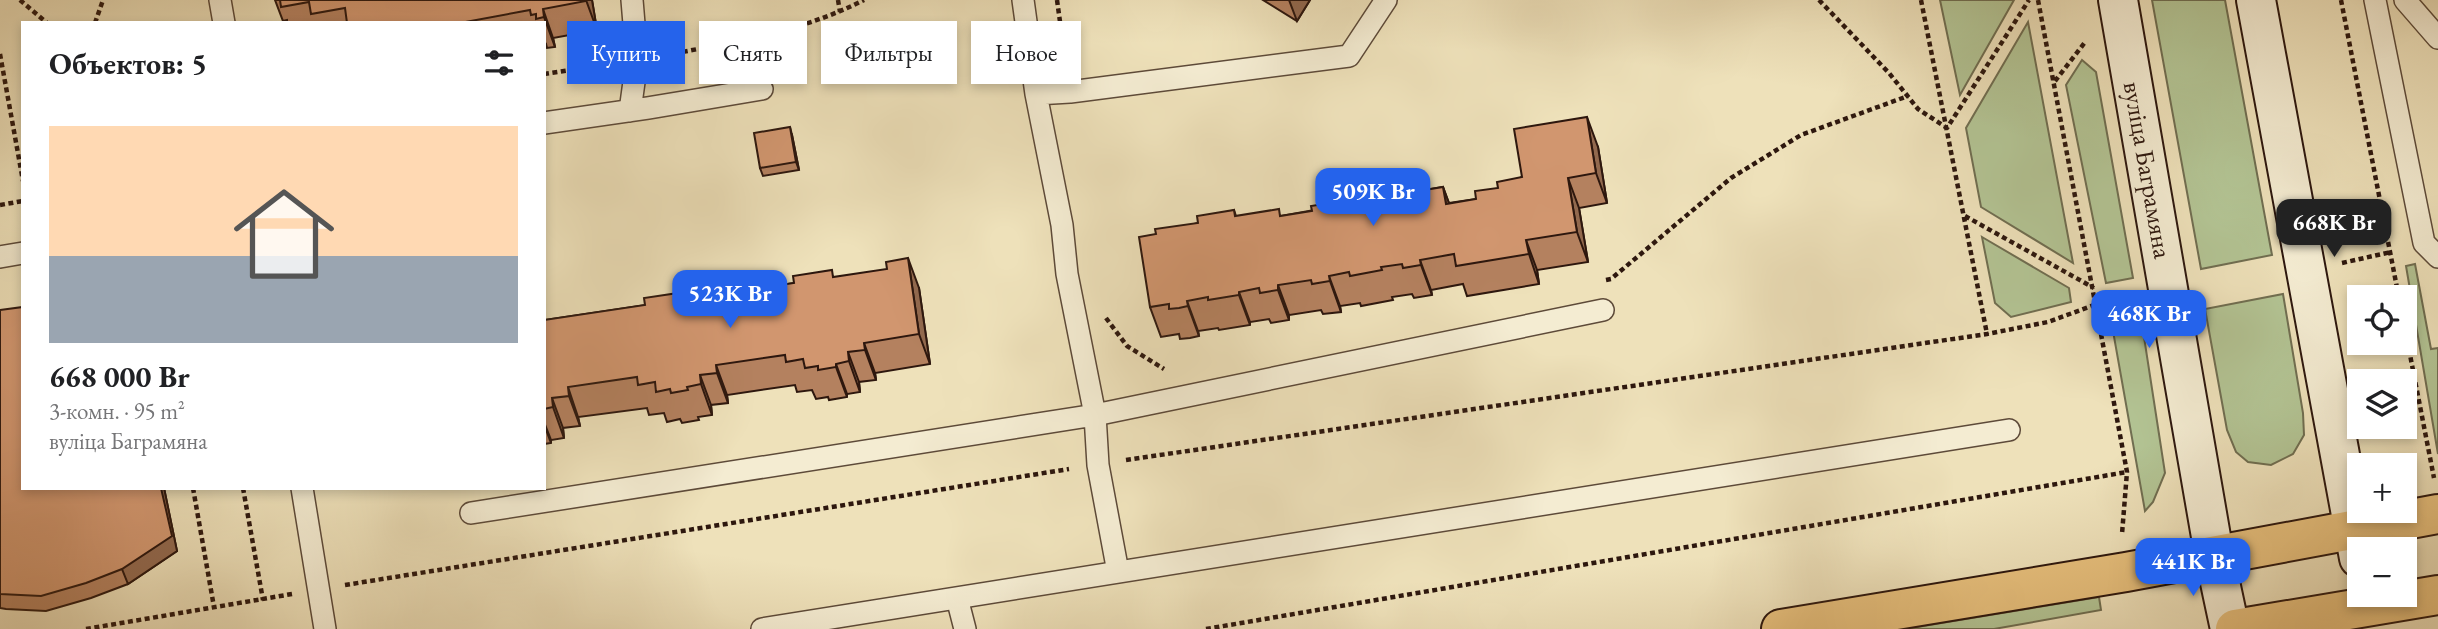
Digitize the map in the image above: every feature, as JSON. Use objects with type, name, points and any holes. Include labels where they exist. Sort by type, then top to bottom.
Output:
[{"type":"main road","points":[[2369,537],[2436,497]]},
{"type":"main road","points":[[1781,629],[2126,572],[2214,554],[2347,545]]},
{"type":"main road","points":[[2235,629],[2366,610],[2438,595]]},
{"type":"street","name":"вуліца Баграмяна","points":[[2118,0],[2214,554],[2230,629]]},
{"type":"street","points":[[2256,0],[2356,537]]},
{"type":"lane","points":[[220,0],[224,21]]},
{"type":"lane","points":[[632,0],[634,21]]},
{"type":"lane","points":[[1023,0],[1036,94],[1062,225],[1067,274],[1095,415],[1098,465],[1118,572]]},
{"type":"lane","points":[[1036,94],[1349,57],[1386,0]]},
{"type":"lane","points":[[2375,0],[2431,250]]},
{"type":"lane","points":[[2405,0],[2438,38]]},
{"type":"lane","points":[[630,111],[634,84]]},
{"type":"lane","points":[[546,123],[762,89]]},
{"type":"lane","points":[[0,257],[21,253]]},
{"type":"lane","points":[[471,513],[1095,415],[1603,310]]},
{"type":"lane","points":[[762,629],[2009,430]]},
{"type":"lane","points":[[302,490],[325,629]]},
{"type":"lane","points":[[957,598],[964,629]]},
{"type":"path","points":[[20,0],[45,21]]},
{"type":"path","points":[[96,21],[103,0]]},
{"type":"path","points":[[838,0],[839,12]]},
{"type":"path","points":[[685,51],[794,29],[864,0]]},
{"type":"path","points":[[1057,0],[1070,92]]},
{"type":"path","points":[[1819,0],[1889,73],[1918,109],[1947,128]]},
{"type":"path","points":[[1922,0],[1987,334]]},
{"type":"path","points":[[1947,128],[2029,0]]},
{"type":"path","points":[[2038,0],[2127,472],[2122,542]]},
{"type":"path","points":[[2341,0],[2397,285]]},
{"type":"path","points":[[2054,82],[2087,41]]},
{"type":"path","points":[[0,54],[21,170]]},
{"type":"path","points":[[546,74],[567,71]]},
{"type":"path","points":[[1599,282],[1611,279],[1731,178],[1801,135],[1908,96]]},
{"type":"path","points":[[0,205],[21,201]]},
{"type":"path","points":[[1964,216],[2094,288]]},
{"type":"path","points":[[2341,263],[2391,252],[2431,250]]},
{"type":"path","points":[[1100,323],[1099,309],[1127,346],[1163,369],[1176,371]]},
{"type":"path","points":[[2410,355],[2436,497]]},
{"type":"path","points":[[1206,629],[2127,472]]},
{"type":"path","points":[[193,490],[214,607]]},
{"type":"path","points":[[243,490],[263,600]]},
{"type":"green space","points":[[1940,0],[2014,0],[1960,95]]},
{"type":"green space","points":[[2152,0],[2225,0],[2272,255],[2201,269]]},
{"type":"green space","points":[[2028,22],[2073,263],[1981,207],[1966,128]]},
{"type":"green space","points":[[2082,60],[2096,72],[2133,278],[2106,283],[2066,85]]},
{"type":"green space","points":[[1982,237],[2069,288],[2071,302],[2011,317],[1995,303]]},
{"type":"green space","points":[[2415,264],[2431,349],[2438,348],[2438,454],[2417,331],[2417,285],[2409,285],[2406,266]]},
{"type":"green space","points":[[2283,294],[2303,413],[2304,435],[2293,454],[2271,465],[2248,462],[2236,452],[2227,430],[2205,309]]},
{"type":"green space","points":[[2142,324],[2165,473],[2153,502],[2145,511],[2113,331]]},
{"type":"green space","points":[[2099,597],[2101,610],[1994,629],[1905,629]]},
{"type":"building","points":[[280,0],[586,0],[543,9],[544,17],[536,19],[536,14],[531,15],[530,10],[471,21],[347,21],[345,8],[311,14],[309,2],[281,7]]},
{"type":"building","points":[[1587,117],[1596,173],[1568,178],[1577,232],[1526,240],[1529,254],[1456,266],[1454,254],[1420,260],[1421,265],[1381,267],[1382,270],[1350,276],[1349,272],[1329,276],[1330,281],[1312,284],[1311,280],[1278,285],[1278,290],[1260,293],[1259,288],[1239,292],[1239,295],[1187,301],[1188,306],[1179,308],[1169,309],[1169,304],[1150,307],[1139,237],[1156,234],[1155,229],[1198,223],[1197,216],[1234,210],[1235,216],[1279,209],[1280,216],[1312,211],[1311,206],[1349,200],[1348,192],[1391,185],[1393,195],[1443,187],[1446,204],[1476,199],[1475,191],[1498,188],[1497,182],[1522,177],[1514,129]]},
{"type":"building","points":[[790,127],[796,162],[760,168],[754,133]]},
{"type":"building","points":[[908,258],[919,334],[864,343],[865,350],[848,352],[849,361],[836,364],[836,367],[818,370],[818,366],[805,368],[803,359],[786,362],[785,355],[716,365],[717,373],[700,375],[701,384],[671,393],[670,389],[656,392],[655,382],[638,385],[637,377],[568,387],[569,396],[552,398],[553,407],[546,409],[546,320],[645,305],[644,298],[685,292],[686,299],[794,283],[793,276],[832,270],[833,277],[887,269],[886,262]]},
{"type":"building","points":[[21,307],[21,490],[161,490],[172,536],[122,569],[41,596],[0,594],[0,310]]}]
